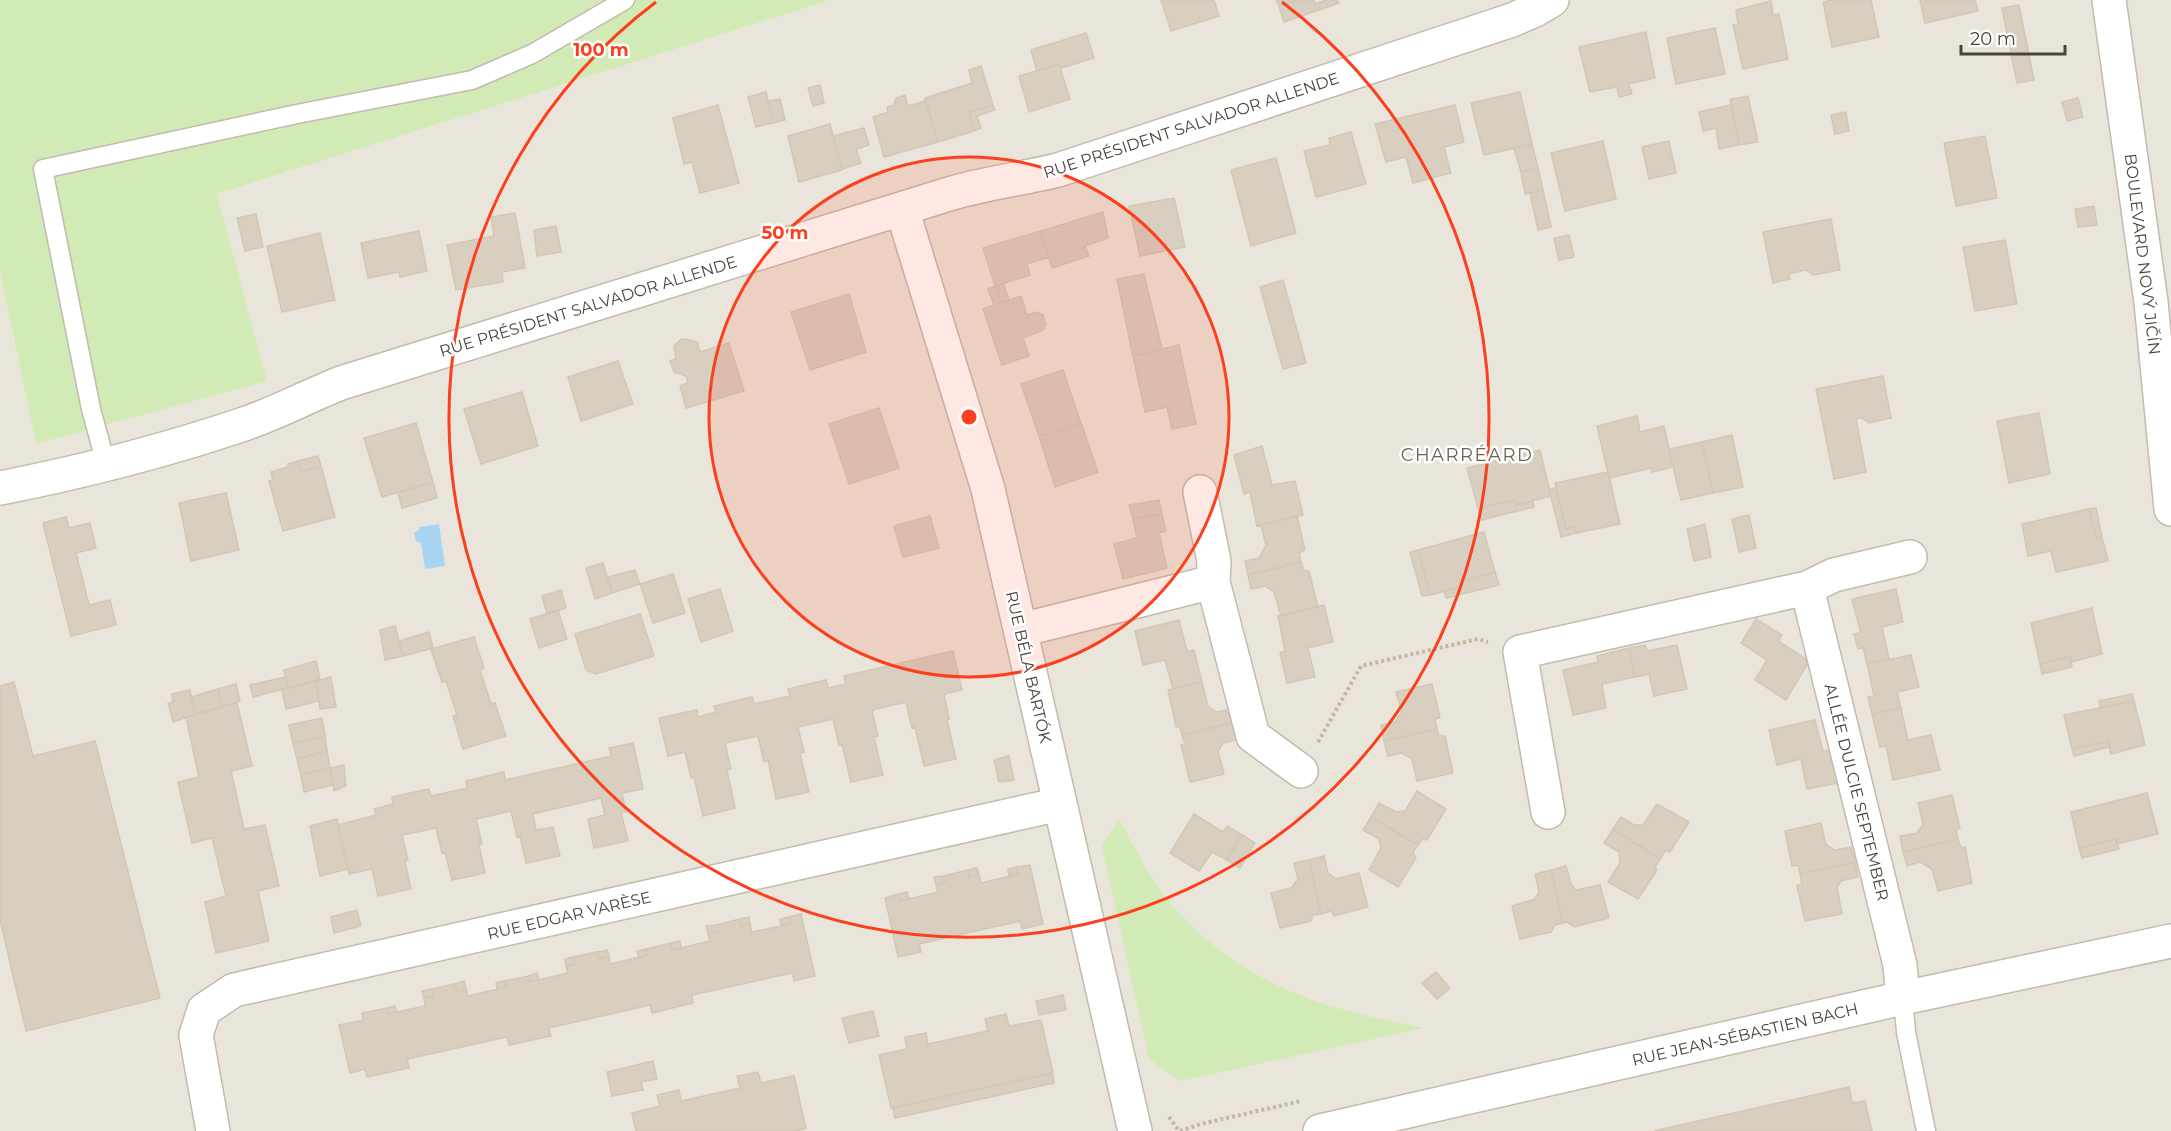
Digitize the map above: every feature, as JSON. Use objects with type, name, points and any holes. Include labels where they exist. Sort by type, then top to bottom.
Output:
[{"type":"street","name":"RUE PRÉSIDENT SALVADOR ALLENDE","points":[[0,488],[106,464],[246,424],[341,383],[986,183],[1030,177],[1123,150],[1512,20],[1552,0]]},
{"type":"street","name":"BOULEVARD NOVÝ JIČÍN","points":[[2109,0],[2151,302],[2171,509]]},
{"type":"street","name":"RUE BÉLA BARTÓK","points":[[902,209],[988,489],[1135,1131]]},
{"type":"street","points":[[1200,492],[1215,561],[1213,582],[1253,736],[1301,771]]},
{"type":"street","points":[[1548,812],[1521,652],[1807,588],[1834,575],[1910,557]]},
{"type":"street","points":[[1021,630],[1213,582]]},
{"type":"street","name":"ALLÉE DULCIE SEPTEMBER","points":[[1807,588],[1900,965],[1903,998]]},
{"type":"street","name":"RUE EDGAR VARÈSE","points":[[213,1131],[196,1035],[204,1010],[234,990],[1060,804]]},
{"type":"street","name":"RUE JEAN-SÉBASTIEN BACH","points":[[1320,1131],[1903,998],[2171,940]]},
{"type":"lane","points":[[106,464],[91,409],[43,169],[297,114],[472,80],[532,54],[625,0]]},
{"type":"lane","points":[[1903,998],[1906,1032],[1926,1131]]},
{"type":"path","points":[[1301,771],[1361,666],[1478,639],[1521,652]]},
{"type":"shaded area","points":[[830,0],[2171,0],[2171,1131],[0,1131],[0,272],[36,444],[266,381],[217,194]]},
{"type":"green space","points":[[0,0],[830,0],[217,194],[267,381],[36,444],[0,272]]},
{"type":"green space","points":[[1119,819],[1145,867],[1163,894],[1190,924],[1218,949],[1248,970],[1313,1000],[1349,1011],[1424,1028],[1180,1081],[1149,1059],[1102,847]]},
{"type":"water","points":[[439,524],[445,566],[425,569],[421,543],[416,541],[414,533],[419,530],[419,527]]},
{"type":"building","points":[[1161,0],[1214,0],[1219,16],[1171,31]]},
{"type":"building","points":[[1276,0],[1297,0],[1279,6]]},
{"type":"building","points":[[1297,0],[1314,0],[1315,4],[1326,0],[1337,0],[1339,3],[1284,22],[1279,6]]},
{"type":"building","points":[[1871,0],[1879,37],[1832,47],[1823,2]]},
{"type":"building","points":[[1920,0],[1975,0],[1978,11],[1925,23]]},
{"type":"building","points":[[1771,1],[1773,15],[1779,14],[1788,59],[1743,69],[1733,25],[1738,24],[1736,10]]},
{"type":"building","points":[[2019,5],[2034,80],[2017,83],[2002,8]]},
{"type":"building","points":[[1715,28],[1725,74],[1676,84],[1667,38]]},
{"type":"building","points":[[1646,32],[1655,78],[1629,84],[1632,94],[1619,97],[1617,87],[1590,92],[1579,47]]},
{"type":"building","points":[[1086,33],[1094,58],[1061,68],[1059,64],[1037,71],[1031,50]]},
{"type":"building","points":[[1059,64],[1070,99],[1029,112],[1019,76]]},
{"type":"building","points":[[981,66],[993,105],[969,112],[974,131],[938,142],[925,98],[972,83],[969,70]]},
{"type":"building","points":[[820,85],[824,103],[813,106],[808,88]]},
{"type":"building","points":[[766,92],[773,123],[756,127],[748,97]]},
{"type":"building","points":[[1520,92],[1532,144],[1484,155],[1471,103]]},
{"type":"building","points":[[905,95],[908,106],[926,101],[938,142],[884,157],[873,117],[888,112],[887,107],[894,105],[896,98]]},
{"type":"building","points":[[1748,96],[1758,142],[1739,145],[1730,99]]},
{"type":"building","points":[[2078,98],[2083,117],[2067,121],[2062,102]]},
{"type":"building","points":[[780,99],[785,120],[773,123],[768,101]]},
{"type":"building","points":[[718,105],[739,183],[700,193],[692,162],[684,164],[673,118]]},
{"type":"building","points":[[993,105],[995,110],[977,116],[981,128],[974,131],[969,112]]},
{"type":"building","points":[[1455,105],[1464,142],[1444,147],[1451,173],[1413,183],[1406,157],[1386,162],[1375,124]]},
{"type":"building","points":[[1731,105],[1739,145],[1719,149],[1716,128],[1703,131],[1699,112]]},
{"type":"building","points":[[1846,112],[1849,131],[1835,134],[1831,115]]},
{"type":"building","points":[[830,124],[842,170],[799,182],[788,136]]},
{"type":"building","points":[[864,128],[869,145],[856,149],[861,163],[842,169],[833,136]]},
{"type":"building","points":[[1351,132],[1366,184],[1316,197],[1304,151],[1330,145],[1329,138]]},
{"type":"building","points":[[1985,136],[1997,198],[1956,206],[1944,143]]},
{"type":"building","points":[[1603,141],[1616,199],[1565,211],[1551,153]]},
{"type":"building","points":[[1669,141],[1676,173],[1649,179],[1642,147]]},
{"type":"building","points":[[1532,144],[1538,168],[1521,172],[1514,148]]},
{"type":"building","points":[[1276,158],[1296,233],[1251,246],[1231,170]]},
{"type":"building","points":[[1538,168],[1543,190],[1525,194],[1521,172]]},
{"type":"building","points":[[1543,190],[1551,227],[1538,230],[1530,193]]},
{"type":"building","points":[[1174,198],[1185,247],[1140,256],[1129,206]]},
{"type":"building","points":[[2094,206],[2097,225],[2078,227],[2075,209]]},
{"type":"building","points":[[1103,212],[1108,238],[1085,246],[1089,256],[1052,268],[1041,231]]},
{"type":"building","points":[[515,213],[525,268],[502,272],[503,282],[456,290],[447,245],[494,236],[491,217]]},
{"type":"building","points":[[256,214],[263,247],[245,251],[237,218]]},
{"type":"building","points":[[1831,219],[1840,270],[1813,275],[1806,270],[1789,274],[1790,279],[1773,283],[1763,232]]},
{"type":"building","points":[[556,226],[561,252],[537,256],[534,230]]},
{"type":"building","points":[[419,231],[427,271],[400,277],[399,272],[368,278],[361,243]]},
{"type":"building","points":[[1041,231],[1049,257],[1027,264],[1030,275],[995,286],[983,248]]},
{"type":"building","points":[[320,233],[335,300],[282,312],[267,246]]},
{"type":"building","points":[[1569,235],[1574,257],[1559,260],[1554,238]]},
{"type":"building","points":[[2005,240],[2017,304],[1975,311],[1963,247]]},
{"type":"building","points":[[1144,274],[1162,349],[1133,356],[1117,279]]},
{"type":"building","points":[[1283,280],[1306,363],[1283,369],[1260,287]]},
{"type":"building","points":[[1003,283],[1009,300],[1001,302],[996,286]]},
{"type":"building","points":[[996,286],[1001,302],[994,305],[988,289]]},
{"type":"building","points":[[849,294],[866,352],[810,370],[791,312]]},
{"type":"building","points":[[1021,296],[1027,315],[1037,312],[1043,315],[1046,324],[1043,330],[1023,338],[1029,356],[1002,365],[983,309]]},
{"type":"building","points":[[680,340],[697,342],[700,352],[729,343],[744,391],[686,408],[680,386],[688,383],[686,376],[674,372],[670,361],[676,359],[674,346]]},
{"type":"building","points":[[1179,345],[1196,424],[1172,429],[1167,407],[1145,412],[1133,356]]},
{"type":"building","points":[[618,361],[633,404],[581,421],[568,377]]},
{"type":"building","points":[[1063,370],[1081,423],[1039,436],[1021,384]]},
{"type":"building","points":[[1883,376],[1891,418],[1869,423],[1862,418],[1856,419],[1866,472],[1834,479],[1816,389]]},
{"type":"building","points":[[522,392],[538,446],[481,464],[464,409]]},
{"type":"building","points":[[879,408],[899,468],[849,484],[829,424]]},
{"type":"building","points":[[2039,413],[2050,474],[2009,483],[1997,421]]},
{"type":"building","points":[[1637,416],[1640,432],[1664,426],[1673,467],[1652,472],[1651,468],[1609,478],[1597,426]]},
{"type":"building","points":[[416,423],[433,482],[382,497],[364,438]]},
{"type":"building","points":[[1081,423],[1098,472],[1055,487],[1039,436]]},
{"type":"building","points":[[1732,435],[1743,487],[1713,493],[1702,442]]},
{"type":"building","points":[[1702,442],[1713,493],[1681,500],[1669,449]]},
{"type":"building","points":[[1262,446],[1272,485],[1295,481],[1303,515],[1257,526],[1250,492],[1244,494],[1234,455]]},
{"type":"building","points":[[1540,450],[1551,496],[1516,505],[1514,500],[1478,508],[1467,468]]},
{"type":"building","points":[[318,456],[321,466],[301,472],[298,461]]},
{"type":"building","points":[[298,461],[301,472],[321,466],[335,517],[283,531],[269,481],[273,480],[271,472]]},
{"type":"building","points":[[1608,472],[1620,524],[1576,533],[1575,527],[1566,529],[1555,483]]},
{"type":"building","points":[[433,482],[437,498],[402,508],[398,493]]},
{"type":"building","points":[[1556,488],[1566,529],[1575,527],[1576,533],[1561,537],[1549,489]]},
{"type":"building","points":[[226,493],[239,550],[191,561],[179,503]]},
{"type":"building","points":[[1159,500],[1162,514],[1133,519],[1129,505]]},
{"type":"building","points":[[1514,500],[1516,505],[1533,501],[1534,507],[1481,520],[1478,508]]},
{"type":"building","points":[[2096,508],[2102,537],[2096,538],[2089,509]]},
{"type":"building","points":[[2089,509],[2096,538],[2102,537],[2108,561],[2056,572],[2051,551],[2028,556],[2022,524]]},
{"type":"building","points":[[1162,514],[1166,531],[1159,533],[1167,568],[1123,579],[1114,544],[1137,538],[1133,519]]},
{"type":"building","points":[[1749,515],[1756,548],[1739,552],[1732,519]]},
{"type":"building","points":[[930,516],[939,548],[903,557],[894,526]]},
{"type":"building","points":[[1297,516],[1305,550],[1299,553],[1301,562],[1248,575],[1245,561],[1259,558],[1266,545],[1261,525]]},
{"type":"building","points":[[66,517],[69,528],[90,523],[96,548],[76,553],[89,605],[110,600],[116,625],[71,636],[43,523]]},
{"type":"building","points":[[1705,524],[1711,557],[1694,561],[1687,529]]},
{"type":"building","points":[[1484,532],[1495,572],[1460,582],[1461,587],[1430,595],[1418,550]]},
{"type":"building","points":[[1418,550],[1430,595],[1422,596],[1410,552]]},
{"type":"building","points":[[1301,562],[1304,571],[1309,571],[1318,607],[1281,616],[1274,592],[1265,586],[1251,589],[1248,575]]},
{"type":"building","points":[[603,563],[612,593],[595,599],[586,568]]},
{"type":"building","points":[[635,570],[640,584],[612,593],[608,577]]},
{"type":"building","points":[[1495,572],[1499,585],[1446,598],[1444,591],[1461,587],[1460,582]]},
{"type":"building","points":[[673,574],[685,613],[653,623],[640,584]]},
{"type":"building","points":[[720,589],[733,631],[701,642],[688,599]]},
{"type":"building","points":[[1896,589],[1903,622],[1882,627],[1889,659],[1867,664],[1863,648],[1858,649],[1854,634],[1860,633],[1860,630],[1852,599]]},
{"type":"building","points":[[561,590],[566,608],[547,614],[542,596]]},
{"type":"building","points":[[1324,605],[1333,642],[1308,648],[1315,677],[1287,683],[1280,653],[1285,651],[1278,616]]},
{"type":"building","points":[[2092,608],[2102,654],[2071,662],[2070,656],[2040,664],[2031,623]]},
{"type":"building","points":[[558,610],[567,639],[539,648],[530,619]]},
{"type":"building","points":[[640,614],[654,656],[596,674],[586,670],[575,634]]},
{"type":"building","points":[[1756,619],[1782,635],[1778,641],[1809,661],[1786,700],[1755,680],[1767,660],[1741,643]]},
{"type":"building","points":[[1179,620],[1187,651],[1194,650],[1202,682],[1173,689],[1165,660],[1143,665],[1135,631]]},
{"type":"building","points":[[395,626],[403,656],[385,660],[380,630]]},
{"type":"building","points":[[429,632],[433,648],[403,656],[399,641]]},
{"type":"building","points":[[474,637],[484,668],[480,670],[491,704],[495,703],[506,736],[463,749],[453,716],[457,715],[446,681],[442,682],[431,649]]},
{"type":"building","points":[[1645,645],[1647,651],[1677,645],[1687,689],[1654,696],[1649,674],[1635,677],[1629,648]]},
{"type":"building","points":[[1629,648],[1635,677],[1602,684],[1606,708],[1573,715],[1563,670],[1598,662],[1597,656]]},
{"type":"building","points":[[953,651],[962,690],[944,694],[956,759],[924,766],[915,727],[912,728],[906,702],[872,710],[878,736],[874,737],[883,775],[851,782],[833,719],[798,727],[804,752],[800,753],[809,792],[776,799],[768,760],[764,762],[758,736],[725,743],[731,769],[727,770],[735,808],[703,816],[694,777],[691,778],[685,752],[668,756],[659,718],[697,710],[698,717],[716,712],[714,706],[752,697],[754,704],[790,696],[788,689],[826,680],[828,688],[846,684],[844,676]]},
{"type":"building","points":[[1911,655],[1919,687],[1897,692],[1901,708],[1872,714],[1868,697],[1874,696],[1867,664]]},
{"type":"building","points":[[2070,656],[2072,667],[2042,674],[2040,664]]},
{"type":"building","points":[[316,661],[320,679],[288,688],[284,670]]},
{"type":"building","points":[[286,677],[288,688],[253,697],[250,685]]},
{"type":"building","points":[[331,677],[336,707],[320,709],[316,681]]},
{"type":"building","points":[[316,681],[319,701],[286,709],[282,690]]},
{"type":"building","points":[[14,682],[33,756],[95,741],[160,998],[26,1031],[0,920],[0,686]]},
{"type":"building","points":[[1202,682],[1208,706],[1216,712],[1232,709],[1236,722],[1182,735],[1180,727],[1176,727],[1168,690]]},
{"type":"building","points":[[236,684],[240,701],[222,707],[218,689]]},
{"type":"building","points":[[1432,684],[1440,718],[1435,719],[1437,729],[1384,741],[1381,725],[1395,722],[1402,712],[1396,692]]},
{"type":"building","points":[[218,689],[222,707],[195,714],[191,697]]},
{"type":"building","points":[[190,690],[195,714],[173,722],[168,703],[173,702],[172,694]]},
{"type":"building","points":[[2132,694],[2134,701],[2100,707],[2099,701]]},
{"type":"building","points":[[2134,701],[2145,745],[2111,754],[2108,741],[2072,749],[2064,715]]},
{"type":"building","points":[[237,703],[252,766],[231,771],[244,829],[265,825],[279,886],[258,891],[269,941],[216,953],[205,902],[226,896],[212,838],[192,843],[178,782],[199,777],[186,717]]},
{"type":"building","points":[[1901,708],[1908,740],[1931,735],[1940,770],[1893,780],[1886,746],[1880,747],[1872,714]]},
{"type":"building","points":[[322,718],[325,736],[293,743],[289,725]]},
{"type":"building","points":[[1815,720],[1823,751],[1830,750],[1838,783],[1807,789],[1801,759],[1777,765],[1769,730]]},
{"type":"building","points":[[1236,722],[1240,739],[1223,743],[1218,751],[1224,774],[1190,782],[1181,745],[1185,745],[1182,735]]},
{"type":"building","points":[[1437,729],[1439,736],[1445,736],[1453,773],[1417,781],[1412,759],[1402,753],[1388,756],[1384,741]]},
{"type":"building","points":[[325,736],[327,751],[297,759],[293,743]]},
{"type":"building","points":[[2108,741],[2109,747],[2074,756],[2072,749]]},
{"type":"building","points":[[633,743],[643,789],[622,793],[626,812],[621,812],[628,841],[594,848],[588,819],[605,815],[601,798],[533,814],[536,830],[553,827],[560,856],[526,863],[511,811],[476,819],[482,844],[479,845],[485,873],[452,880],[436,828],[402,835],[408,860],[405,861],[411,889],[378,896],[372,869],[349,874],[338,825],[376,815],[374,809],[393,804],[392,797],[429,789],[431,796],[467,788],[466,781],[504,772],[505,780],[611,756],[609,748]]},
{"type":"building","points":[[327,751],[330,768],[301,775],[297,759]]},
{"type":"building","points":[[1009,756],[1014,780],[999,782],[994,760]]},
{"type":"building","points":[[344,765],[346,786],[334,791],[330,768]]},
{"type":"building","points":[[330,768],[333,785],[304,792],[301,775]]},
{"type":"building","points":[[1417,791],[1446,809],[1427,840],[1422,839],[1418,845],[1371,817],[1379,803],[1396,812],[1405,811]]},
{"type":"building","points":[[2147,793],[2158,834],[2117,844],[2116,839],[2079,848],[2071,812]]},
{"type":"building","points":[[1952,795],[1960,828],[1956,830],[1958,839],[1903,852],[1900,836],[1917,833],[1923,824],[1918,803]]},
{"type":"building","points":[[1657,804],[1689,822],[1670,852],[1665,851],[1660,859],[1613,829],[1621,817],[1634,825],[1643,825]]},
{"type":"building","points":[[1194,814],[1223,832],[1227,826],[1242,835],[1227,860],[1212,852],[1199,871],[1170,853]]},
{"type":"building","points":[[1371,817],[1418,845],[1413,852],[1416,858],[1398,887],[1369,870],[1381,848],[1379,839],[1363,830]]},
{"type":"building","points":[[337,819],[348,869],[320,876],[310,826]]},
{"type":"building","points":[[1821,823],[1826,845],[1835,850],[1851,847],[1855,862],[1800,874],[1798,865],[1792,866],[1785,831]]},
{"type":"building","points":[[1613,829],[1660,859],[1655,867],[1657,870],[1638,899],[1608,882],[1620,863],[1619,852],[1604,843]]},
{"type":"building","points":[[1242,835],[1255,843],[1240,868],[1227,860]]},
{"type":"building","points":[[1958,839],[1961,848],[1965,847],[1972,883],[1938,891],[1932,869],[1920,862],[1907,866],[1903,852]]},
{"type":"building","points":[[2116,839],[2119,849],[2082,858],[2079,848]]},
{"type":"building","points":[[1324,856],[1328,873],[1336,879],[1359,873],[1368,907],[1334,916],[1331,911],[1321,914],[1309,860]]},
{"type":"building","points":[[1309,860],[1321,914],[1313,915],[1311,921],[1280,928],[1271,893],[1291,888],[1298,879],[1294,863]]},
{"type":"building","points":[[1855,862],[1858,877],[1841,881],[1837,888],[1842,914],[1805,921],[1797,886],[1802,884],[1800,874]]},
{"type":"building","points":[[1030,865],[1043,924],[1022,929],[1020,921],[919,944],[921,952],[898,957],[885,898],[898,894],[900,901],[938,892],[936,885],[945,882],[943,876],[968,870],[969,877],[979,874],[981,883],[1018,874],[1016,867]]},
{"type":"building","points":[[1566,866],[1571,884],[1576,890],[1600,885],[1609,918],[1574,927],[1567,922],[1563,923],[1551,870]]},
{"type":"building","points":[[1016,867],[1018,874],[1009,877],[1008,869]]},
{"type":"building","points":[[977,868],[979,874],[969,877],[968,870]]},
{"type":"building","points":[[1551,870],[1563,923],[1555,925],[1551,932],[1520,939],[1512,906],[1535,899],[1539,892],[1535,874]]},
{"type":"building","points":[[943,876],[945,882],[936,885],[934,877]]},
{"type":"building","points":[[907,892],[909,899],[900,901],[898,894]]},
{"type":"building","points":[[357,910],[361,926],[334,933],[331,917]]},
{"type":"building","points":[[801,914],[815,976],[794,981],[792,973],[692,995],[693,1003],[652,1013],[650,1005],[549,1028],[551,1036],[509,1045],[507,1037],[407,1059],[409,1068],[367,1077],[365,1069],[350,1073],[339,1025],[363,1020],[362,1013],[386,1008],[388,1014],[425,1006],[424,998],[433,996],[432,989],[455,984],[457,991],[466,989],[468,996],[506,987],[504,981],[528,976],[530,982],[568,973],[566,966],[575,964],[573,957],[597,952],[599,959],[609,956],[610,964],[648,955],[646,949],[671,943],[672,950],[710,941],[708,934],[718,932],[716,925],[740,919],[741,926],[750,924],[752,932],[790,924],[789,917]]},
{"type":"building","points":[[749,917],[750,924],[741,926],[740,919]]},
{"type":"building","points":[[789,917],[790,924],[781,925],[780,919]]},
{"type":"building","points":[[716,925],[718,932],[708,934],[706,926]]},
{"type":"building","points":[[680,941],[681,948],[672,950],[671,943]]},
{"type":"building","points":[[646,949],[648,955],[639,958],[637,951]]},
{"type":"building","points":[[607,950],[609,956],[599,959],[597,952]]},
{"type":"building","points":[[573,957],[575,964],[566,966],[565,959]]},
{"type":"building","points":[[1436,972],[1450,988],[1437,999],[1422,983]]},
{"type":"building","points":[[537,973],[539,980],[530,982],[528,976]]},
{"type":"building","points":[[464,981],[466,989],[457,991],[455,984]]},
{"type":"building","points":[[504,981],[506,987],[497,989],[496,983]]},
{"type":"building","points":[[432,989],[433,996],[424,998],[422,991]]},
{"type":"building","points":[[1063,995],[1066,1010],[1039,1015],[1036,1001]]},
{"type":"building","points":[[395,1006],[397,1012],[388,1014],[386,1008]]},
{"type":"building","points":[[873,1011],[879,1036],[849,1043],[842,1018]]},
{"type":"building","points":[[1006,1014],[1009,1026],[1041,1020],[1053,1073],[891,1108],[879,1055],[907,1049],[905,1037],[926,1033],[928,1044],[988,1031],[985,1019]]},
{"type":"building","points":[[653,1061],[657,1079],[641,1082],[643,1090],[612,1096],[607,1072]]},
{"type":"building","points":[[758,1072],[761,1083],[794,1076],[806,1129],[795,1131],[636,1131],[632,1113],[660,1106],[657,1095],[679,1090],[681,1101],[740,1088],[737,1076]]},
{"type":"building","points":[[1052,1073],[1054,1083],[895,1118],[893,1108]]},
{"type":"building","points":[[1849,1087],[1852,1103],[1865,1101],[1872,1131],[1654,1131]]},
{"type":"district","name":"CHARRÉARD","points":[[1467,455]]}]
